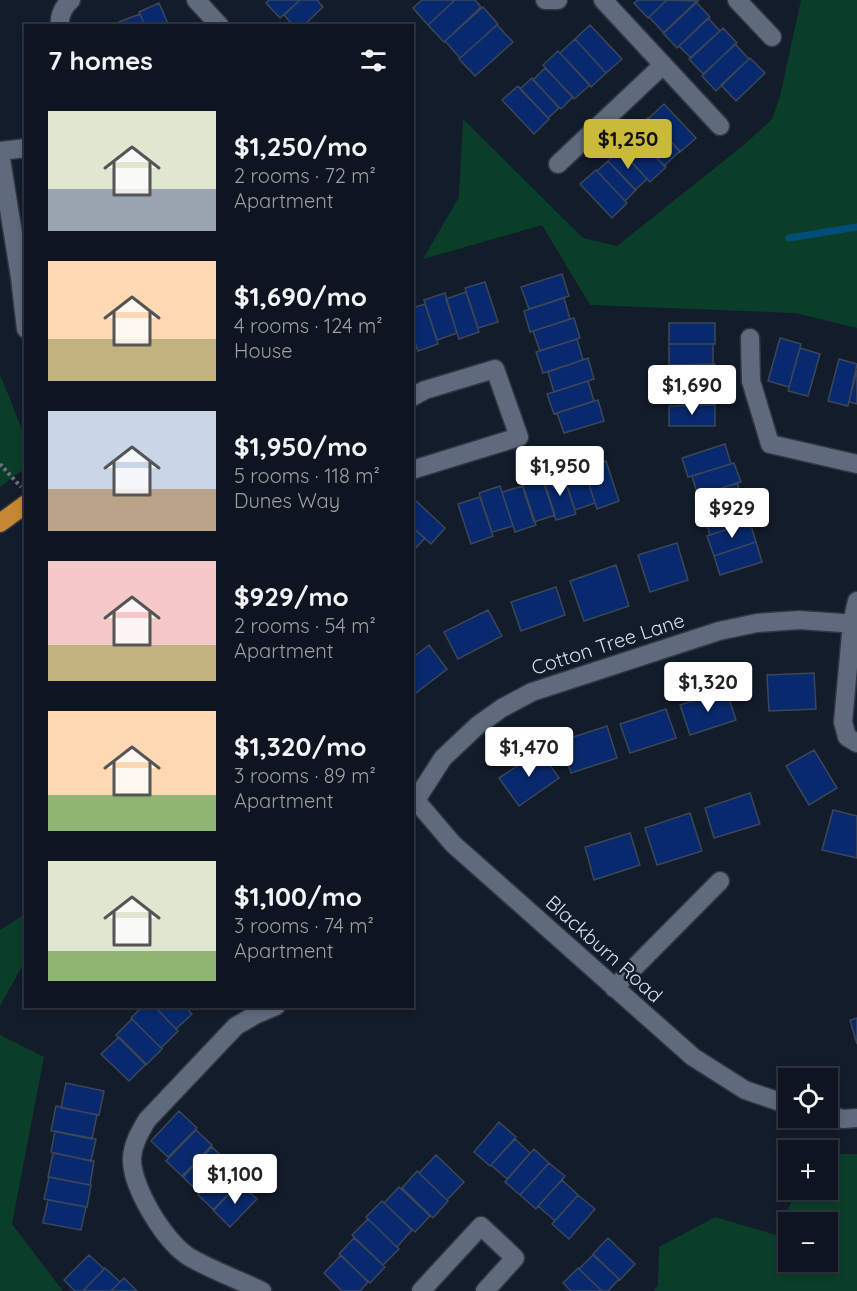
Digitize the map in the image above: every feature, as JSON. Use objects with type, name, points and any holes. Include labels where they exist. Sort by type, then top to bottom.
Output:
[{"type":"highway","points":[[0,523],[24,505]]},
{"type":"street","points":[[60,24],[63,9],[71,0]]},
{"type":"street","points":[[196,0],[218,24]]},
{"type":"street","points":[[545,0],[558,0]]},
{"type":"street","points":[[603,0],[720,126]]},
{"type":"street","points":[[737,0],[772,37]]},
{"type":"street","points":[[558,164],[663,65]]},
{"type":"street","points":[[24,148],[0,152],[23,277],[24,294]]},
{"type":"street","points":[[750,338],[751,381],[770,444],[857,465]]},
{"type":"street","points":[[414,396],[425,390],[495,369],[519,437],[414,469]]},
{"type":"street","points":[[857,601],[843,722],[847,737],[857,742]]},
{"type":"street","name":"Cotton Tree Lane","points":[[414,801],[443,758],[478,725],[502,708],[532,692],[720,632],[757,623],[799,620],[854,623]]},
{"type":"street","name":"Blackburn Road","points":[[414,801],[453,844],[693,1057],[746,1090],[778,1101]]},
{"type":"street","points":[[614,988],[720,881]]},
{"type":"street","points":[[262,1291],[190,1257],[169,1239],[156,1221],[135,1179],[132,1159],[136,1138],[147,1120],[236,1026],[271,1008]]},
{"type":"street","points":[[838,1118],[857,1118]]},
{"type":"street","points":[[421,1291],[481,1226],[515,1258],[485,1291]]},
{"type":"path","points":[[0,464],[24,490]]},
{"type":"green space","points":[[801,0],[857,0],[857,328],[795,313],[590,305],[542,225],[423,259],[459,197],[463,119],[583,238],[617,246],[745,144],[772,119],[780,96]]},
{"type":"green space","points":[[0,374],[24,434],[24,469],[0,487]]},
{"type":"green space","points":[[24,915],[24,963],[0,1006],[0,930]]},
{"type":"green space","points":[[0,1035],[44,1057],[12,1224],[63,1291],[0,1291]]},
{"type":"green space","points":[[838,1154],[857,1154],[857,1291],[653,1291],[658,1285],[659,1247],[715,1217],[776,1235],[778,1231],[778,1272],[838,1272],[838,1212],[787,1212],[792,1200],[838,1200]]},
{"type":"building","points":[[269,0],[300,0],[280,18],[266,3]]},
{"type":"building","points":[[300,0],[317,0],[323,7],[305,24],[292,24],[284,15]]},
{"type":"building","points":[[422,0],[455,0],[428,25],[413,8]]},
{"type":"building","points":[[455,0],[475,0],[481,7],[444,42],[428,25]]},
{"type":"building","points":[[638,0],[667,0],[648,18],[634,3]]},
{"type":"building","points":[[667,0],[698,1],[664,33],[649,17]]},
{"type":"building","points":[[696,2],[710,17],[677,48],[663,33]]},
{"type":"building","points":[[159,3],[168,24],[144,24],[139,12]]},
{"type":"building","points":[[483,7],[498,24],[460,58],[445,41]]},
{"type":"building","points":[[140,14],[144,24],[120,24],[119,22]]},
{"type":"building","points":[[708,18],[720,31],[691,58],[679,46]]},
{"type":"building","points":[[497,25],[513,42],[475,76],[459,59]]},
{"type":"building","points":[[590,25],[622,59],[606,73],[575,39]]},
{"type":"building","points":[[723,28],[737,43],[703,74],[689,59]]},
{"type":"building","points":[[575,39],[606,73],[591,87],[560,53]]},
{"type":"building","points":[[735,44],[749,59],[716,91],[702,76]]},
{"type":"building","points":[[558,51],[590,85],[574,99],[543,65]]},
{"type":"building","points":[[750,58],[765,73],[736,101],[721,85]]},
{"type":"building","points":[[545,68],[573,97],[561,109],[533,80]]},
{"type":"building","points":[[532,78],[559,108],[548,118],[520,89]]},
{"type":"building","points":[[518,86],[549,119],[534,134],[502,100]]},
{"type":"building","points":[[664,104],[696,138],[680,152],[649,118]]},
{"type":"building","points":[[648,118],[680,151],[664,166],[633,132]]},
{"type":"building","points":[[634,134],[666,167],[650,182],[619,148]]},
{"type":"building","points":[[620,150],[647,179],[635,190],[608,161]]},
{"type":"building","points":[[608,161],[636,190],[625,201],[597,171]]},
{"type":"building","points":[[596,170],[627,203],[612,218],[580,184]]},
{"type":"building","points":[[562,274],[569,296],[529,309],[521,287]]},
{"type":"building","points":[[485,282],[498,322],[478,328],[465,288]]},
{"type":"building","points":[[466,292],[479,332],[459,339],[446,299]]},
{"type":"building","points":[[445,293],[457,333],[437,340],[424,300]]},
{"type":"building","points":[[564,298],[570,319],[530,332],[524,311]]},
{"type":"building","points":[[425,304],[438,344],[418,351],[414,340],[414,307]]},
{"type":"building","points":[[574,318],[580,338],[540,351],[533,331]]},
{"type":"building","points":[[669,323],[715,323],[715,344],[669,344]]},
{"type":"building","points":[[780,338],[801,344],[789,387],[768,381]]},
{"type":"building","points":[[577,339],[583,360],[543,373],[536,352]]},
{"type":"building","points":[[669,344],[713,344],[713,364],[669,365]]},
{"type":"building","points":[[800,348],[820,354],[808,396],[788,391]]},
{"type":"building","points":[[588,358],[594,379],[554,392],[548,372]]},
{"type":"building","points":[[839,359],[857,364],[848,406],[828,401]]},
{"type":"building","points":[[715,364],[715,385],[671,385],[671,365]]},
{"type":"building","points":[[857,370],[857,404],[849,402]]},
{"type":"building","points":[[588,381],[594,401],[554,414],[547,394]]},
{"type":"building","points":[[678,385],[713,385],[714,405],[678,406]]},
{"type":"building","points":[[598,400],[604,421],[564,433],[557,413]]},
{"type":"building","points":[[715,405],[715,426],[669,426],[669,406]]},
{"type":"building","points":[[725,444],[731,464],[688,477],[682,458]]},
{"type":"building","points":[[606,461],[619,501],[597,509],[584,469]]},
{"type":"building","points":[[582,463],[595,503],[575,510],[562,470]]},
{"type":"building","points":[[734,463],[741,482],[698,496],[692,476]]},
{"type":"building","points":[[563,474],[576,514],[556,520],[543,481]]},
{"type":"building","points":[[542,475],[555,515],[534,522],[521,482]]},
{"type":"building","points":[[737,483],[744,503],[701,516],[695,497]]},
{"type":"building","points":[[500,486],[513,526],[492,532],[479,493]]},
{"type":"building","points":[[523,486],[536,525],[515,532],[502,492]]},
{"type":"building","points":[[480,497],[493,536],[471,544],[458,504]]},
{"type":"building","points":[[414,499],[445,528],[431,544],[414,529]]},
{"type":"building","points":[[746,502],[753,521],[710,535],[704,515]]},
{"type":"building","points":[[750,522],[756,542],[714,556],[707,536]]},
{"type":"building","points":[[414,529],[425,538],[414,550]]},
{"type":"building","points":[[756,542],[762,562],[720,575],[714,556]]},
{"type":"building","points":[[677,543],[688,580],[650,592],[638,555]]},
{"type":"building","points":[[616,565],[629,606],[584,621],[570,581]]},
{"type":"building","points":[[556,587],[565,615],[521,631],[511,602]]},
{"type":"building","points":[[488,610],[502,636],[458,659],[444,632]]},
{"type":"building","points":[[429,645],[447,669],[414,694],[414,656]]},
{"type":"building","points":[[814,673],[816,709],[769,711],[767,675]]},
{"type":"building","points":[[726,690],[736,720],[690,735],[680,705]]},
{"type":"building","points":[[666,709],[676,738],[630,753],[620,724]]},
{"type":"building","points":[[607,726],[617,758],[571,773],[561,741]]},
{"type":"building","points":[[814,750],[837,788],[809,805],[786,766]]},
{"type":"building","points":[[540,751],[559,778],[519,806],[499,778]]},
{"type":"building","points":[[750,793],[760,824],[714,838],[705,808]]},
{"type":"building","points":[[833,810],[857,816],[857,858],[822,850]]},
{"type":"building","points":[[690,813],[702,851],[657,865],[645,828]]},
{"type":"building","points":[[630,833],[640,865],[594,880],[585,847]]},
{"type":"building","points":[[141,1008],[156,1008],[178,1031],[161,1048],[131,1018]]},
{"type":"building","points":[[156,1008],[187,1008],[192,1014],[176,1029]]},
{"type":"building","points":[[857,1018],[857,1044],[850,1020]]},
{"type":"building","points":[[132,1019],[162,1049],[146,1065],[116,1035]]},
{"type":"building","points":[[119,1037],[146,1064],[129,1081],[101,1054]]},
{"type":"building","points":[[66,1083],[104,1091],[99,1115],[61,1108]]},
{"type":"building","points":[[56,1106],[97,1115],[92,1139],[51,1131]]},
{"type":"building","points":[[179,1111],[197,1128],[168,1157],[151,1141]]},
{"type":"building","points":[[499,1122],[516,1137],[490,1166],[474,1152]]},
{"type":"building","points":[[196,1130],[212,1145],[182,1176],[166,1161]]},
{"type":"building","points":[[55,1131],[96,1139],[91,1161],[51,1152]]},
{"type":"building","points":[[515,1139],[530,1153],[507,1179],[491,1165]]},
{"type":"building","points":[[212,1147],[228,1162],[198,1192],[183,1177]]},
{"type":"building","points":[[534,1149],[549,1163],[520,1195],[505,1182]]},
{"type":"building","points":[[53,1153],[94,1161],[90,1185],[48,1177]]},
{"type":"building","points":[[436,1155],[464,1182],[447,1200],[419,1173]]},
{"type":"building","points":[[549,1163],[565,1176],[536,1209],[520,1195]]},
{"type":"building","points":[[227,1164],[243,1179],[214,1210],[198,1195]]},
{"type":"building","points":[[417,1171],[448,1201],[433,1218],[402,1188]]},
{"type":"building","points":[[49,1177],[91,1185],[87,1207],[44,1199]]},
{"type":"building","points":[[562,1180],[578,1195],[555,1221],[538,1206]]},
{"type":"building","points":[[239,1183],[257,1199],[230,1227],[213,1210]]},
{"type":"building","points":[[399,1187],[430,1216],[415,1232],[384,1203]]},
{"type":"building","points":[[578,1195],[595,1209],[569,1239],[552,1224]]},
{"type":"building","points":[[48,1200],[86,1207],[81,1230],[43,1223]]},
{"type":"building","points":[[382,1201],[412,1230],[397,1247],[366,1217]]},
{"type":"building","points":[[368,1219],[399,1249],[383,1265],[352,1235]]},
{"type":"building","points":[[354,1238],[385,1267],[370,1283],[339,1254]]},
{"type":"building","points":[[608,1238],[635,1264],[620,1280],[593,1254]]},
{"type":"building","points":[[89,1255],[104,1269],[83,1291],[75,1291],[64,1280]]},
{"type":"building","points":[[341,1255],[368,1282],[360,1291],[342,1291],[324,1273]]},
{"type":"building","points":[[593,1255],[619,1279],[608,1291],[602,1291],[579,1269]]},
{"type":"building","points":[[105,1268],[120,1282],[111,1291],[83,1291]]},
{"type":"building","points":[[578,1268],[602,1291],[571,1291],[563,1283]]},
{"type":"building","points":[[124,1278],[137,1291],[111,1291]]},
{"type":"waterway","points":[[789,238],[857,227]]}]
